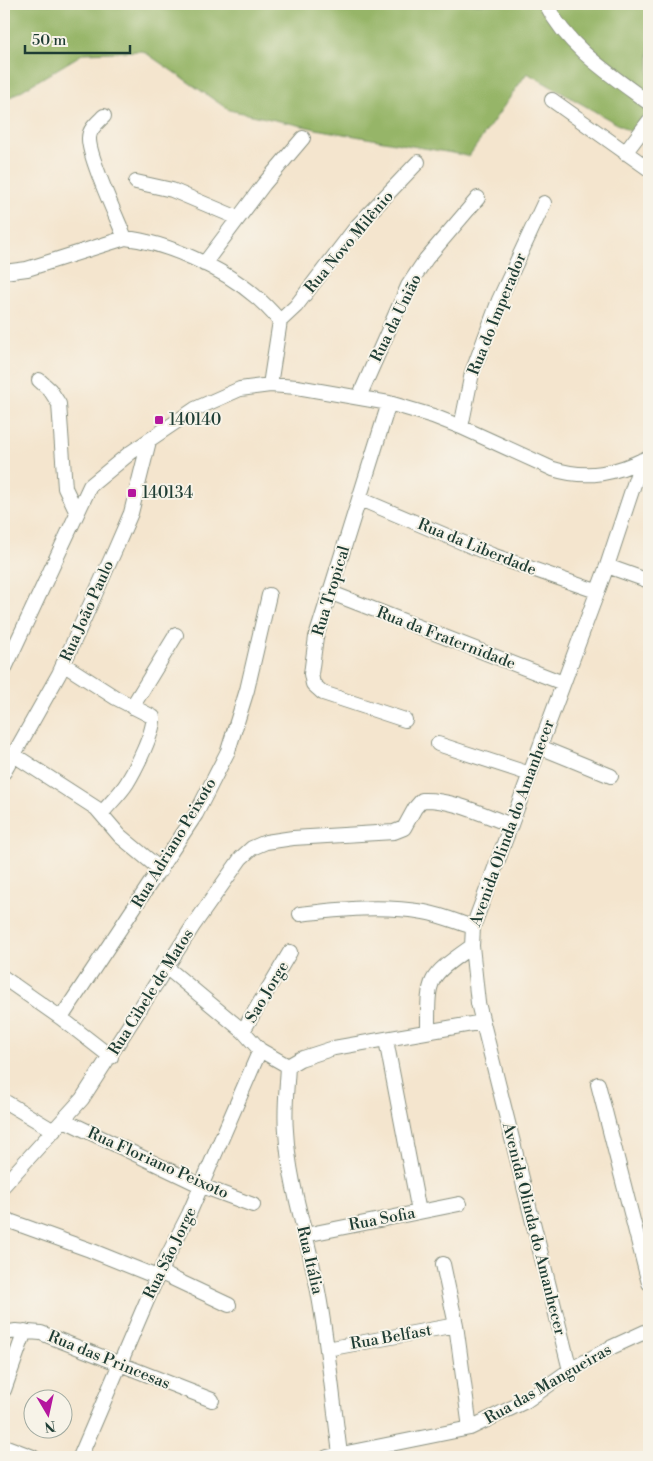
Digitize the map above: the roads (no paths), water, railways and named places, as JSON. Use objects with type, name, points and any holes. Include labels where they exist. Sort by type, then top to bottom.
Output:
[{"type":"street","points":[[546,4],[565,34],[580,50],[612,77],[649,103]]},
{"type":"street","points":[[552,100],[649,169]]},
{"type":"street","points":[[104,116],[93,127],[88,137],[93,156],[125,238]]},
{"type":"street","points":[[625,152],[649,121]]},
{"type":"street","points":[[204,264],[238,218],[303,138]]},
{"type":"street","name":"Rua Novo Milênio","points":[[280,321],[296,306],[357,226],[418,162]]},
{"type":"street","points":[[136,182],[172,190],[238,218]]},
{"type":"street","name":"Rua da União","points":[[359,397],[408,286],[426,259],[478,198]]},
{"type":"street","name":"Rua do Imperador","points":[[461,427],[472,373],[499,300],[544,203]]},
{"type":"street","points":[[4,272],[27,269],[125,238],[154,244],[204,264],[255,296],[280,321],[270,385]]},
{"type":"street","points":[[39,380],[50,390],[59,404],[65,488],[76,511]]},
{"type":"street","points":[[4,670],[33,610],[76,511],[90,486],[196,409],[218,397],[240,389],[270,385],[389,403],[433,416],[461,427],[554,469],[572,475],[593,475],[617,470],[646,458]]},
{"type":"street","name":"Rua Tropical","points":[[389,403],[329,592],[311,661],[313,684],[317,690],[333,698],[405,720]]},
{"type":"street","name":"Rua João Paulo","points":[[4,772],[43,705],[131,512],[149,442]]},
{"type":"street","name":"Avenida Olinda do Amanhecer","points":[[570,1370],[478,1003],[472,946],[473,927],[646,458]]},
{"type":"street","name":"Rua da Liberdade","points":[[360,499],[492,556],[596,590]]},
{"type":"street","points":[[607,566],[649,581]]},
{"type":"street","name":"Rua da Fraternidade","points":[[329,592],[563,684]]},
{"type":"street","name":"Rua Adriano Peixoto","points":[[62,1018],[196,814],[228,751],[247,690],[269,595]]},
{"type":"street","points":[[132,707],[176,635]]},
{"type":"street","points":[[63,664],[132,707],[153,717],[154,723],[126,784],[102,813]]},
{"type":"street","points":[[438,744],[530,774]]},
{"type":"street","points":[[540,747],[611,776]]},
{"type":"street","points":[[14,755],[102,813],[120,836],[161,870]]},
{"type":"street","name":"Rua Cibele de Matos","points":[[4,1185],[82,1099],[219,888],[241,858],[252,848],[266,842],[394,832],[404,828],[415,808],[422,800],[433,800],[450,804],[511,824]]},
{"type":"street","points":[[300,914],[346,908],[396,909],[426,912],[473,927]]},
{"type":"street","points":[[428,1031],[428,988],[435,974],[472,946]]},
{"type":"street","name":"Sao Jorge","points":[[243,1032],[290,952]]},
{"type":"street","points":[[166,967],[243,1032],[260,1050],[288,1066],[300,1058],[327,1050],[483,1022]]},
{"type":"street","points":[[4,978],[62,1018],[111,1057]]},
{"type":"street","points":[[386,1040],[419,1212]]},
{"type":"street","name":"Rua São Jorge","points":[[80,1457],[158,1274],[202,1186],[260,1050]]},
{"type":"street","name":"Rua Itália","points":[[288,1066],[286,1130],[296,1201],[318,1288],[327,1349],[333,1456]]},
{"type":"street","points":[[598,1084],[649,1283]]},
{"type":"street","points":[[4,1101],[54,1131]]},
{"type":"street","name":"Rua Floriano Peixoto","points":[[64,1120],[202,1186],[253,1205]]},
{"type":"street","name":"Rua Sofia","points":[[305,1235],[460,1204]]},
{"type":"street","points":[[4,1219],[158,1274],[229,1304]]},
{"type":"street","points":[[443,1264],[456,1325],[470,1428]]},
{"type":"street","name":"Rua Belfast","points":[[327,1349],[456,1325]]},
{"type":"street","name":"Rua das Mangueiras","points":[[333,1456],[470,1428],[526,1401],[570,1370],[649,1330]]},
{"type":"street","points":[[4,1390],[25,1331]]},
{"type":"street","name":"Rua das Princesas","points":[[4,1333],[25,1331],[41,1333],[118,1365],[212,1400]]},
{"type":"street","points":[[4,1446],[33,1457]]},
{"type":"place","name":"140140","points":[[159,420]]},
{"type":"place","name":"140134","points":[[132,493]]}]
